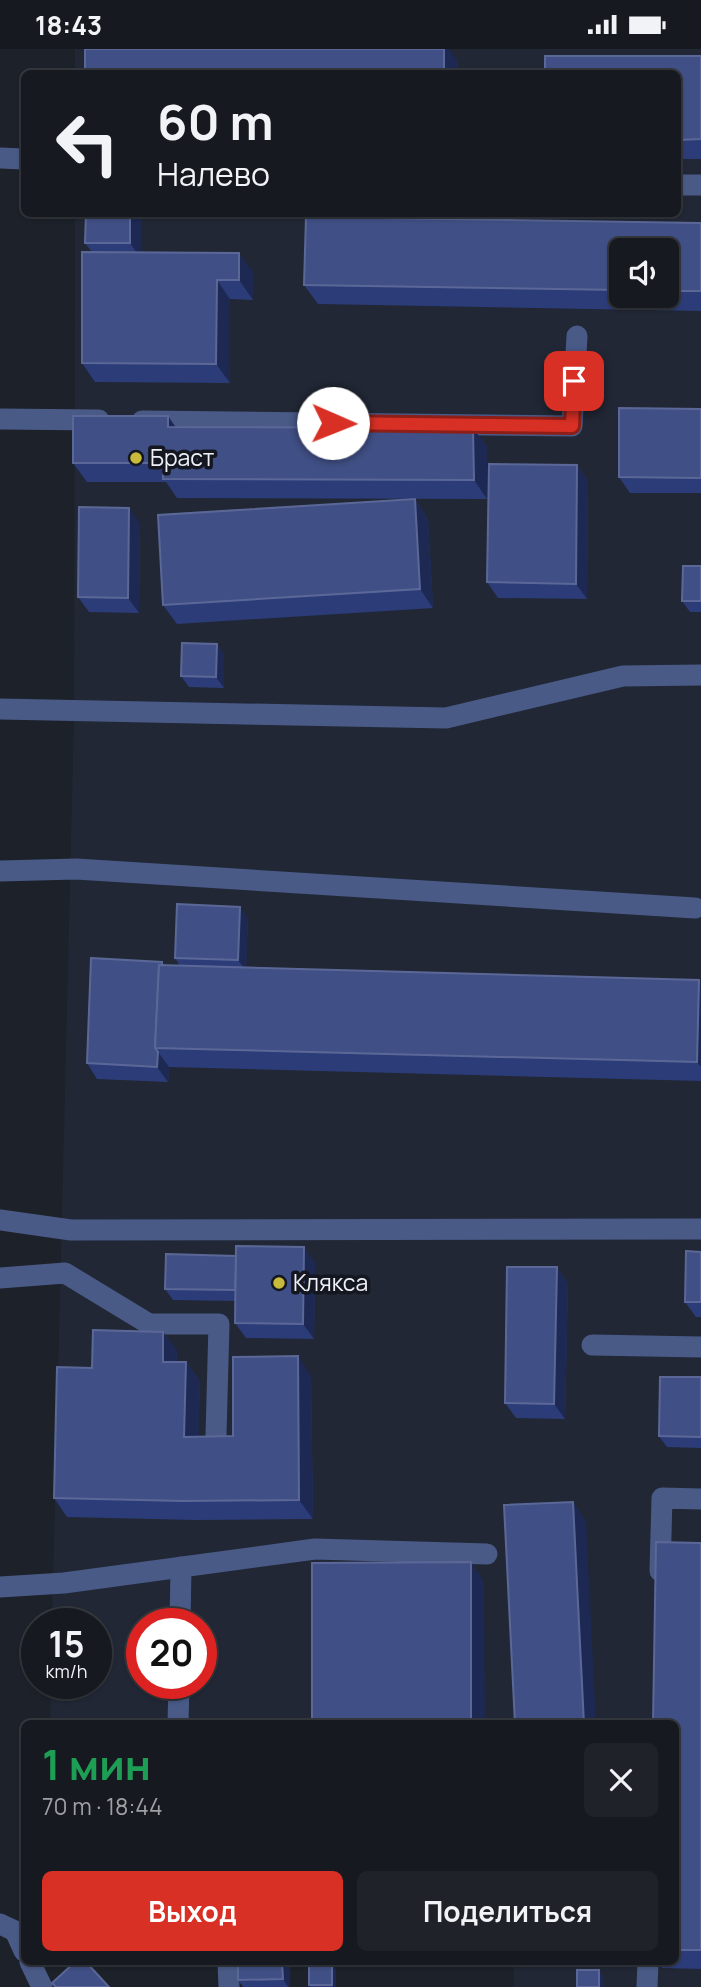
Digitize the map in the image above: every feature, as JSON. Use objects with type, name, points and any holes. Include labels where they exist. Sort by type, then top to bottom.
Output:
[{"type":"lane","points":[[0,158],[21,159]]},
{"type":"lane","points":[[681,185],[701,185]]},
{"type":"lane","points":[[0,419],[572,426],[577,336]]},
{"type":"lane","points":[[0,709],[446,718],[623,676],[701,675]]},
{"type":"lane","points":[[0,871],[76,869],[695,908]]},
{"type":"lane","points":[[0,1220],[71,1230],[701,1229]]},
{"type":"lane","points":[[0,1278],[65,1273],[149,1324],[219,1324],[216,1435]]},
{"type":"lane","points":[[592,1345],[701,1347]]},
{"type":"lane","points":[[659,1591],[662,1498],[701,1499]]},
{"type":"lane","points":[[0,1587],[64,1583],[315,1549],[487,1554]]},
{"type":"lane","points":[[180,1608],[181,1567]]},
{"type":"lane","points":[[178,1720],[179,1699]]},
{"type":"lane","points":[[0,1924],[15,1931],[21,1944]]},
{"type":"lane","points":[[31,1965],[42,1987]]},
{"type":"lane","points":[[228,1965],[229,1987]]},
{"type":"lane","points":[[647,1987],[648,1965]]},
{"type":"shaded area","points":[[75,49],[701,49],[701,1987],[514,1987],[514,1965],[679,1965],[679,1720],[50,1720],[51,1699],[112,1699],[112,1608],[52,1608],[74,717],[75,217],[681,217],[681,70],[75,70]]},
{"type":"building","points":[[85,49],[444,49],[444,70],[85,70]]},
{"type":"building","points":[[545,56],[701,56],[701,139],[681,140],[681,70],[545,70]]},
{"type":"building","points":[[86,217],[130,217],[130,243],[85,243]]},
{"type":"building","points":[[306,217],[701,223],[701,291],[679,291],[679,238],[609,238],[609,290],[304,285]]},
{"type":"building","points":[[82,252],[239,253],[239,280],[217,280],[216,364],[82,363]]},
{"type":"building","points":[[619,408],[701,409],[701,478],[619,477]]},
{"type":"building","points":[[73,416],[168,416],[168,427],[473,428],[474,480],[163,479],[163,463],[73,463]]},
{"type":"building","points":[[489,464],[577,465],[576,584],[487,582]]},
{"type":"building","points":[[415,499],[420,589],[163,605],[158,515]]},
{"type":"building","points":[[79,507],[129,508],[128,598],[78,597]]},
{"type":"building","points":[[683,566],[701,566],[701,601],[682,601]]},
{"type":"building","points":[[182,643],[217,644],[216,677],[181,676]]},
{"type":"building","points":[[177,904],[240,907],[238,960],[175,958]]},
{"type":"building","points":[[91,958],[162,962],[162,965],[159,965],[155,1048],[158,1052],[157,1067],[87,1063]]},
{"type":"building","points":[[159,965],[699,980],[697,1062],[155,1048]]},
{"type":"building","points":[[236,1246],[304,1247],[303,1324],[235,1323]]},
{"type":"building","points":[[686,1251],[701,1252],[701,1302],[685,1302]]},
{"type":"building","points":[[166,1254],[236,1256],[235,1290],[165,1289]]},
{"type":"building","points":[[507,1267],[557,1267],[554,1404],[505,1403]]},
{"type":"building","points":[[93,1330],[163,1332],[163,1362],[186,1362],[184,1437],[233,1436],[233,1357],[298,1356],[299,1500],[54,1498],[57,1367],[92,1368]]},
{"type":"building","points":[[660,1377],[701,1377],[701,1437],[659,1436]]},
{"type":"building","points":[[573,1502],[584,1720],[515,1720],[504,1505]]},
{"type":"building","points":[[656,1542],[701,1543],[701,1950],[679,1950],[679,1720],[653,1720]]},
{"type":"building","points":[[471,1562],[471,1720],[312,1720],[312,1563]]},
{"type":"building","points":[[72,1965],[89,1965],[109,1987],[56,1987],[52,1983]]},
{"type":"building","points":[[238,1965],[282,1965],[283,1979],[238,1980]]},
{"type":"building","points":[[309,1965],[332,1965],[332,1985],[309,1985]]},
{"type":"building","points":[[577,1970],[599,1970],[599,1987],[577,1987]]},
{"type":"place","name":"Браст","points":[[136,458]]},
{"type":"place","name":"Клякса","points":[[279,1283]]},
{"type":"route","points":[[333,423],[572,426],[574,381]]}]
